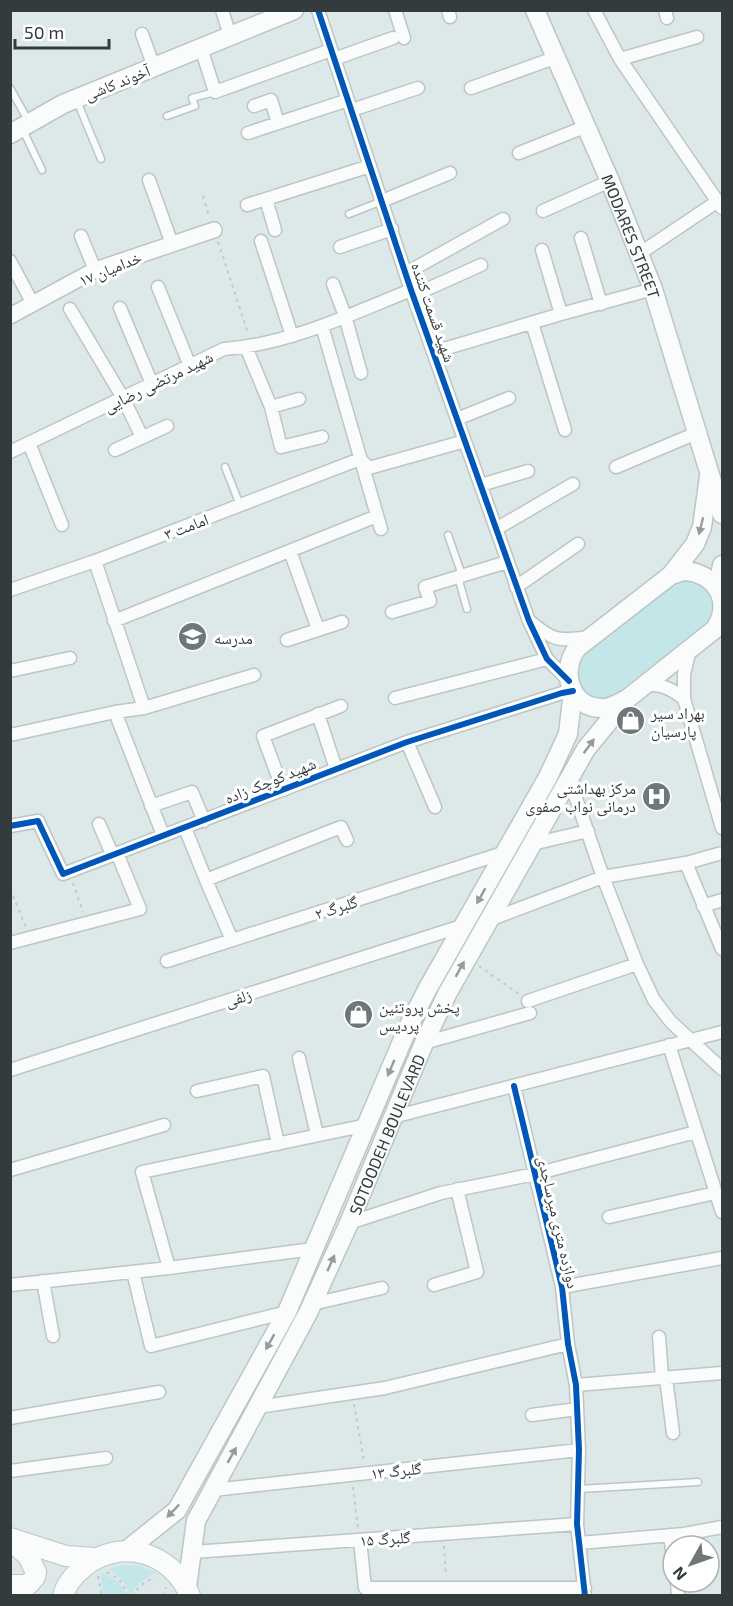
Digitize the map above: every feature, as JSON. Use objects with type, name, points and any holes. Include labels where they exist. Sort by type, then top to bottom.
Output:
[{"type":"main road","name":"آخوند کاشی","points":[[17,130],[75,99],[294,10]]},
{"type":"main road","name":"MODARES STREET","points":[[535,14],[557,57],[587,126],[653,289],[723,514]]},
{"type":"main road","name":"SOTOODEH BOULEVARD","points":[[127,1551],[177,1510],[287,1312],[409,1025],[548,777],[568,734],[571,686],[567,673],[572,655],[577,648],[671,575],[695,544],[702,526],[710,469]]},
{"type":"main road","points":[[571,686],[579,698],[595,707],[613,706],[627,699],[715,629],[721,618],[722,609],[718,589],[723,565]]},
{"type":"main road","points":[[671,575],[684,571],[694,572],[712,581],[718,589]]},
{"type":"main road","name":"SOTOODEH BOULEVARD","points":[[189,1592],[196,1521],[312,1305],[424,1043],[467,957],[586,749],[627,699]]},
{"type":"main road","points":[[10,1539],[96,1567]]},
{"type":"main road","points":[[10,1539],[28,1556],[36,1572],[35,1577],[27,1585],[10,1587]]},
{"type":"main road","points":[[63,1596],[77,1572],[96,1567],[111,1552],[127,1551],[145,1553],[162,1561],[176,1572],[189,1592]]},
{"type":"main road","points":[[10,1587],[24,1596]]},
{"type":"street","points":[[222,10],[230,36]]},
{"type":"street","name":"شهید قسمت کننده","points":[[318,10],[406,273],[516,587],[547,659],[571,686]]},
{"type":"street","points":[[201,48],[215,92],[333,54],[399,38],[395,10]]},
{"type":"street","points":[[594,10],[620,59],[720,205],[639,254]]},
{"type":"street","points":[[142,34],[154,67]]},
{"type":"street","points":[[620,59],[697,37]]},
{"type":"street","points":[[471,88],[557,57]]},
{"type":"street","points":[[248,133],[278,123],[418,88]]},
{"type":"street","points":[[254,106],[271,100],[278,123]]},
{"type":"street","points":[[519,153],[587,126]]},
{"type":"street","points":[[247,205],[370,166]]},
{"type":"street","points":[[382,201],[450,173]]},
{"type":"street","points":[[149,180],[172,244]]},
{"type":"street","points":[[543,212],[610,181]]},
{"type":"street","points":[[266,199],[275,230]]},
{"type":"street","points":[[406,273],[503,219]]},
{"type":"street","points":[[340,247],[392,229]]},
{"type":"street","name":"خدامیان ۱۷","points":[[10,315],[95,270],[214,230]]},
{"type":"street","points":[[81,236],[95,270]]},
{"type":"street","points":[[580,238],[601,304]]},
{"type":"street","points":[[261,241],[292,336]]},
{"type":"street","points":[[542,250],[561,314]]},
{"type":"street","points":[[10,261],[33,304]]},
{"type":"street","name":"شهید مرتضی رضایی","points":[[10,452],[224,350],[292,336],[481,265]]},
{"type":"street","points":[[333,284],[345,316],[361,373]]},
{"type":"street","points":[[158,287],[190,366]]},
{"type":"street","points":[[434,352],[653,289]]},
{"type":"street","points":[[120,308],[152,384]]},
{"type":"street","points":[[70,309],[123,398],[142,437]]},
{"type":"street","points":[[532,323],[565,430]]},
{"type":"street","points":[[322,326],[381,529]]},
{"type":"street","points":[[250,346],[271,407],[281,447],[322,437]]},
{"type":"street","points":[[457,419],[509,398]]},
{"type":"street","points":[[271,407],[299,399]]},
{"type":"street","points":[[115,450],[167,426]]},
{"type":"street","points":[[616,467],[699,432]]},
{"type":"street","points":[[360,459],[369,468],[465,441]]},
{"type":"street","points":[[29,443],[62,525]]},
{"type":"street","name":"امامت ۳","points":[[10,590],[95,561],[360,459]]},
{"type":"street","points":[[481,485],[528,471]]},
{"type":"street","points":[[496,529],[573,484]]},
{"type":"street","points":[[114,621],[377,516]]},
{"type":"street","points":[[516,587],[578,544]]},
{"type":"street","points":[[290,550],[318,629]]},
{"type":"street","points":[[95,561],[144,708]]},
{"type":"street","points":[[392,612],[430,601],[425,587],[507,562]]},
{"type":"street","points":[[529,621],[558,641],[591,637]]},
{"type":"street","points":[[287,640],[342,622]]},
{"type":"street","points":[[690,648],[684,674],[684,699],[723,828]]},
{"type":"street","points":[[10,671],[70,658]]},
{"type":"street","points":[[395,698],[547,659]]},
{"type":"street","points":[[10,735],[115,712],[144,708],[254,675]]},
{"type":"street","points":[[644,685],[665,686],[684,699]]},
{"type":"street","name":"شهید کوچک زاده","points":[[70,872],[407,742],[562,693],[571,686]]},
{"type":"street","points":[[283,790],[263,736],[341,705]]},
{"type":"street","points":[[115,712],[163,835]]},
{"type":"street","points":[[318,714],[336,769]]},
{"type":"street","points":[[407,742],[435,807]]},
{"type":"street","points":[[569,778],[603,877],[637,964],[654,1000],[662,1012],[723,1069]]},
{"type":"street","points":[[151,806],[192,792],[204,821]]},
{"type":"street","points":[[10,826],[38,821],[63,874],[70,872]]},
{"type":"street","points":[[10,944],[140,909],[99,824]]},
{"type":"street","points":[[206,880],[341,827],[347,840]]},
{"type":"street","points":[[185,828],[232,940]]},
{"type":"street","points":[[532,844],[588,831]]},
{"type":"street","name":"گلبرگ ۲","points":[[167,961],[506,852]]},
{"type":"street","points":[[488,920],[603,877],[686,863],[723,853]]},
{"type":"street","points":[[686,863],[723,949]]},
{"type":"street","points":[[703,906],[723,900]]},
{"type":"street","name":"زلفی","points":[[10,1070],[465,925]]},
{"type":"street","points":[[424,1043],[529,1007],[637,964]]},
{"type":"street","points":[[393,1117],[723,1032]]},
{"type":"street","points":[[669,1045],[723,1212]]},
{"type":"street","points":[[299,1058],[317,1136]]},
{"type":"street","points":[[197,1091],[263,1076],[278,1144]]},
{"type":"street","name":"دوازده متری میرساجدی","points":[[514,1086],[562,1287],[568,1344],[576,1385],[579,1450],[577,1524],[585,1592]]},
{"type":"street","points":[[10,1170],[164,1125]]},
{"type":"street","points":[[169,1268],[142,1172],[367,1125]]},
{"type":"street","points":[[349,1223],[457,1190],[535,1174],[696,1132]]},
{"type":"street","points":[[434,1285],[477,1272],[457,1190]]},
{"type":"street","points":[[609,1217],[715,1193]]},
{"type":"street","points":[[10,1285],[169,1268],[313,1249]]},
{"type":"street","points":[[562,1287],[723,1258]]},
{"type":"street","points":[[133,1272],[151,1346],[287,1312]]},
{"type":"street","points":[[43,1281],[53,1336]]},
{"type":"street","points":[[312,1305],[382,1288]]},
{"type":"street","points":[[659,1337],[673,1433]]},
{"type":"street","points":[[258,1407],[385,1388],[568,1344]]},
{"type":"street","points":[[576,1385],[723,1373]]},
{"type":"street","points":[[10,1418],[159,1392]]},
{"type":"street","points":[[532,1415],[577,1409]]},
{"type":"street","name":"گلبرگ ۱۳","points":[[213,1490],[579,1450]]},
{"type":"street","points":[[10,1471],[106,1458]]},
{"type":"street","name":"گلبرگ ۱۵","points":[[193,1552],[577,1524]]},
{"type":"street","points":[[677,1534],[723,1527]]},
{"type":"street","points":[[10,1529],[50,1552]]},
{"type":"street","points":[[580,1543],[661,1536]]},
{"type":"street","points":[[360,1540],[365,1588],[585,1592]]},
{"type":"lane","points":[[10,88],[17,130],[42,170]]},
{"type":"lane","points":[[167,116],[195,106],[192,98],[215,92]]},
{"type":"lane","points":[[75,99],[101,159]]},
{"type":"lane","points":[[350,214],[382,201]]},
{"type":"lane","points":[[225,467],[240,505]]},
{"type":"lane","points":[[448,535],[467,609]]},
{"type":"lane","points":[[578,1489],[698,1482]]},
{"type":"path","points":[[203,196],[250,346]]},
{"type":"path","points":[[70,872],[87,923]]},
{"type":"path","points":[[13,896],[30,938]]},
{"type":"path","points":[[467,957],[529,1007]]},
{"type":"path","points":[[352,1393],[366,1473]]},
{"type":"path","points":[[351,1475],[360,1540]]},
{"type":"path","points":[[443,1534],[446,1588]]},
{"type":"path","points":[[96,1567],[102,1596]]},
{"type":"path","points":[[96,1567],[119,1579],[131,1596],[147,1580],[159,1576]]},
{"type":"shaded area","points":[[688,580],[702,586],[710,596],[712,608],[707,623],[614,695],[603,698],[594,697],[581,689],[577,673],[584,655],[679,581]]},
{"type":"shaded area","points":[[123,1565],[140,1566],[156,1572],[139,1583],[131,1594],[122,1580],[109,1569]]},
{"type":"shaded area","points":[[101,1572],[119,1582],[126,1595],[104,1595]]},
{"type":"cycle path","points":[[318,10],[411,290],[529,621],[547,659],[569,681]]},
{"type":"cycle path","points":[[10,826],[38,821],[63,874],[407,742],[573,691]]},
{"type":"cycle path","points":[[514,1086],[562,1287],[568,1344],[576,1385],[579,1450],[577,1524],[585,1596]]},
{"type":"place","name":"مدرسه","points":[[193,637]]},
{"type":"place","name":"بهراد سیر پارسیان","points":[[630,721]]},
{"type":"place","name":"مرکز بهداشتی درمانی نواب صفوی","points":[[657,796]]},
{"type":"place","name":"پخش پروتئین پردیس","points":[[358,1015]]}]
